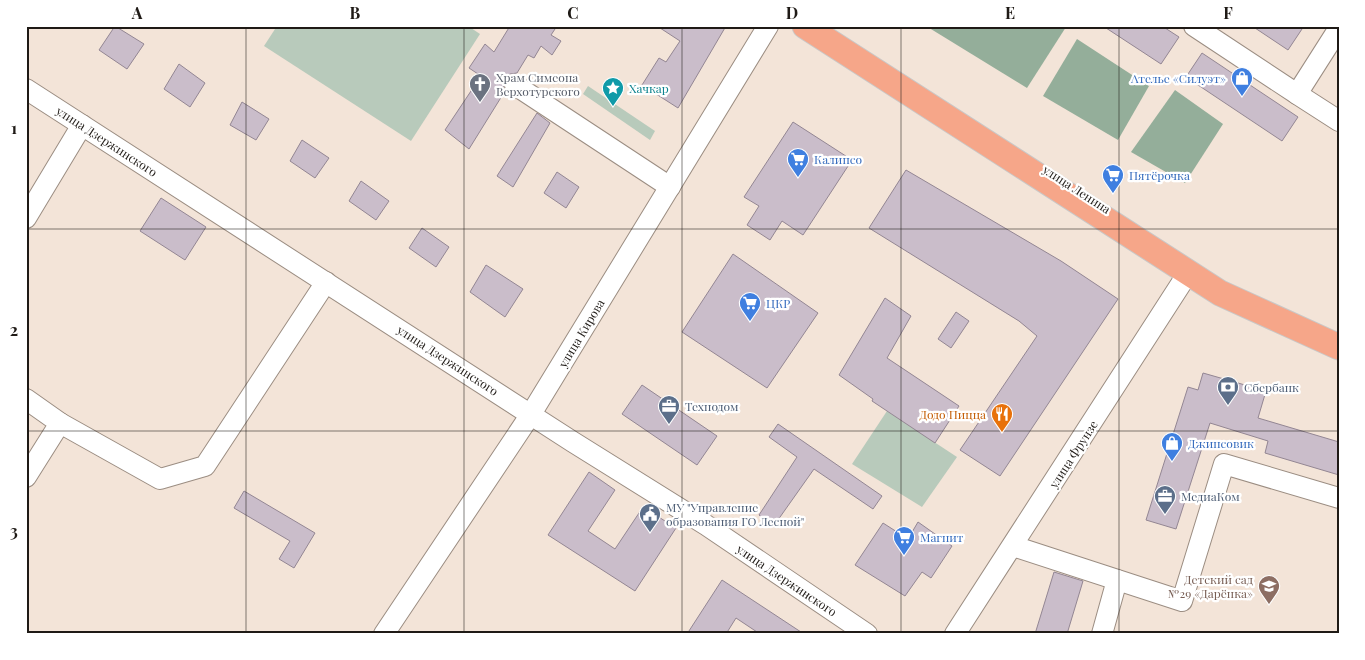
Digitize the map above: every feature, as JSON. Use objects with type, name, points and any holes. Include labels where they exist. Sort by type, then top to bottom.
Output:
[{"type":"main road","points":[[806,26],[1191,269],[1220,294],[1339,347]]},
{"type":"main road","name":"улица Ленина","points":[[824,26],[1191,269],[1339,334]]},
{"type":"street","name":"улица Кирова","points":[[384,634],[531,414],[768,26]]},
{"type":"street","points":[[1194,26],[1339,121]]},
{"type":"street","points":[[1297,94],[1339,28]]},
{"type":"street","points":[[515,85],[670,187]]},
{"type":"street","name":"улица Дзержинского","points":[[26,89],[706,525],[867,634]]},
{"type":"street","points":[[26,218],[82,125]]},
{"type":"street","name":"улица Фрунзе","points":[[956,634],[1191,269]]},
{"type":"street","points":[[26,399],[60,423],[160,479],[205,466],[326,282]]},
{"type":"street","points":[[26,477],[60,423]]},
{"type":"street","points":[[1013,546],[1182,601],[1224,464],[1339,498]]},
{"type":"street","points":[[1102,634],[1117,580]]},
{"type":"green space","points":[[277,26],[468,26],[480,34],[411,141],[264,46]]},
{"type":"green space","points":[[926,26],[1066,26],[1066,27],[1027,88]]},
{"type":"green space","points":[[1077,39],[1149,86],[1118,140],[1043,96]]},
{"type":"green space","points":[[588,86],[655,131],[650,140],[583,94]]},
{"type":"green space","points":[[1175,90],[1223,124],[1185,183],[1131,152]]},
{"type":"green space","points":[[887,411],[957,457],[922,507],[852,464]]},
{"type":"building","points":[[115,26],[144,44],[127,69],[99,50]]},
{"type":"building","name":"Храм Симеона Верхотурского","points":[[510,26],[557,26],[551,35],[561,41],[552,55],[541,46],[534,58],[528,55],[517,73],[510,74],[505,78],[503,85],[505,91],[469,149],[445,130],[481,76],[469,68],[485,44],[494,52]]},
{"type":"building","points":[[657,26],[726,26],[678,108],[642,85],[659,58],[666,62],[680,41]]},
{"type":"building","points":[[1103,26],[1162,26],[1179,37],[1161,64]]},
{"type":"building","points":[[1252,26],[1304,26],[1288,50]]},
{"type":"building","name":"Ателье «Силуэт»","points":[[1202,53],[1298,117],[1282,141],[1186,77]]},
{"type":"building","points":[[179,64],[205,83],[190,107],[164,89]]},
{"type":"building","points":[[242,102],[269,119],[256,140],[230,125]]},
{"type":"building","points":[[537,113],[550,123],[513,187],[497,176]]},
{"type":"building","name":"Калипсо","points":[[793,122],[852,160],[803,235],[782,221],[770,240],[747,225],[759,206],[744,197]]},
{"type":"building","points":[[302,140],[329,158],[315,178],[290,161]]},
{"type":"building","points":[[906,170],[1061,261],[1118,299],[1000,476],[960,450],[1037,336],[1019,321],[869,228]]},
{"type":"building","points":[[557,172],[579,187],[566,208],[544,193]]},
{"type":"building","points":[[361,181],[389,201],[376,220],[349,201]]},
{"type":"building","points":[[161,198],[206,227],[185,260],[140,231]]},
{"type":"building","points":[[422,228],[449,247],[436,267],[409,248]]},
{"type":"building","name":"ЦКР","points":[[733,254],[818,313],[767,388],[682,332]]},
{"type":"building","points":[[486,265],[523,289],[505,317],[470,292]]},
{"type":"building","points":[[885,298],[911,316],[887,358],[959,406],[935,443],[872,401],[873,399],[839,375]]},
{"type":"building","points":[[956,312],[969,321],[951,348],[938,339]]},
{"type":"building","points":[[1203,373],[1266,391],[1258,418],[1339,442],[1339,475],[1265,453],[1268,441],[1210,423],[1176,529],[1146,520],[1188,387],[1198,390]]},
{"type":"building","name":"Технодом","points":[[642,385],[717,436],[697,465],[622,414]]},
{"type":"building","points":[[778,424],[882,496],[873,509],[814,469],[773,527],[759,515],[797,457],[769,437]]},
{"type":"building","name":"МУ \"Управление образования ГО Лесной\"","points":[[589,472],[615,490],[588,531],[615,549],[643,507],[676,528],[635,591],[548,535]]},
{"type":"building","points":[[244,491],[315,533],[294,568],[279,559],[290,541],[234,508]]},
{"type":"building","name":"Магнит","points":[[918,522],[952,546],[931,578],[922,572],[905,596],[855,565],[883,523],[908,539]]},
{"type":"building","points":[[1054,572],[1083,581],[1067,634],[1035,634]]},
{"type":"building","points":[[722,580],[804,634],[760,634],[736,618],[726,634],[687,634]]},
{"type":"place","name":"Ателье «Силуэт»","points":[[1242,97]]},
{"type":"place","name":"Храм Симеона Верхотурского","points":[[480,103]]},
{"type":"place","name":"Хачкар","points":[[613,107]]},
{"type":"place","name":"Калипсо","points":[[798,178]]},
{"type":"place","name":"Пятёрочка","points":[[1113,194]]},
{"type":"place","name":"ЦКР","points":[[750,322]]},
{"type":"place","name":"Сбербанк","points":[[1228,406]]},
{"type":"place","name":"Технодом","points":[[669,425]]},
{"type":"place","name":"Додо Пицца","points":[[1002,433]]},
{"type":"place","name":"Джинсовик","points":[[1172,462]]},
{"type":"place","name":"МедиаКом","points":[[1165,515]]},
{"type":"place","name":"МУ \"Управление образования ГО Лесной\"","points":[[650,533]]},
{"type":"place","name":"Магнит","points":[[904,556]]},
{"type":"place","name":"Детский сад №29 «Дарёнка»","points":[[1269,605]]}]
